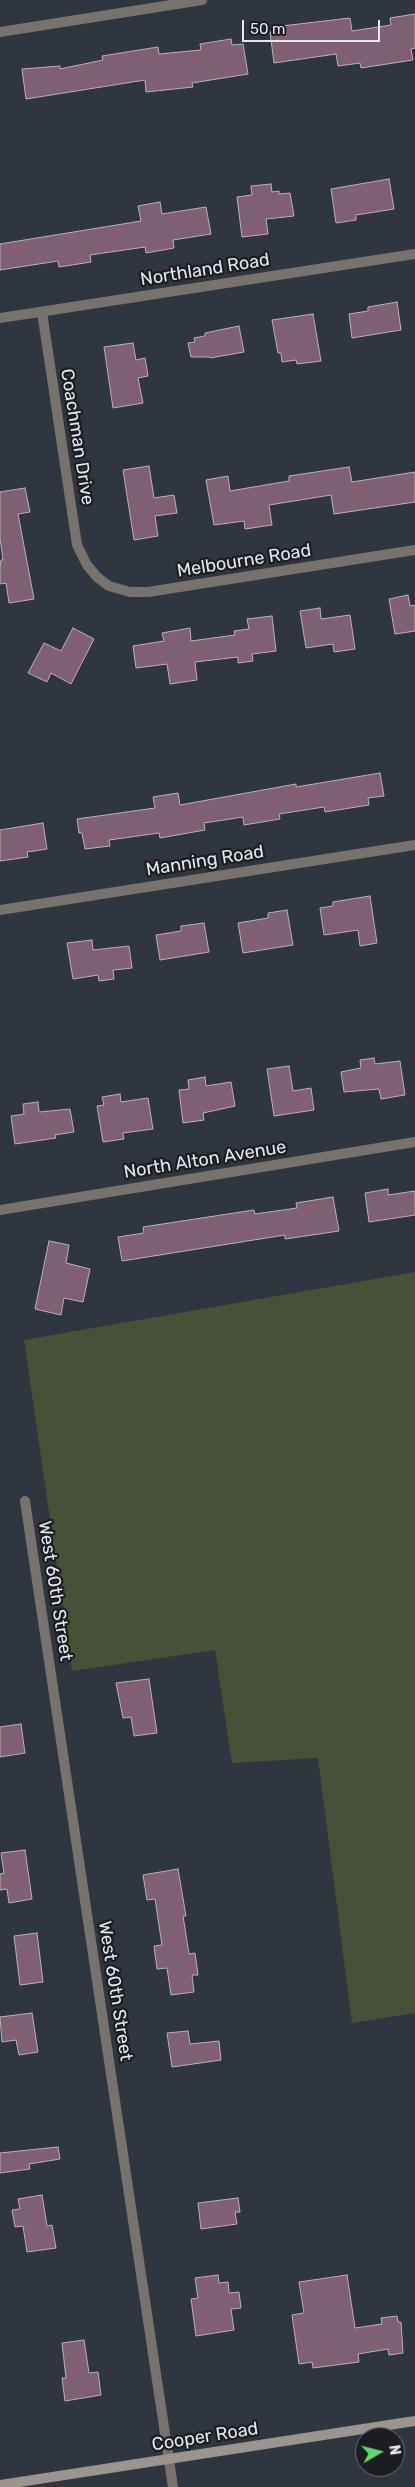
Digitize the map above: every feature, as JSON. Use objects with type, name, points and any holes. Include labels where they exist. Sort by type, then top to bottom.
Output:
[{"type":"main road","name":"Cooper Road","points":[[0,2485],[415,2421]]},
{"type":"street","points":[[0,32],[202,0]]},
{"type":"street","name":"Northland Road","points":[[0,318],[415,254]]},
{"type":"street","name":"Coachman Drive","points":[[42,312],[77,545],[87,565]]},
{"type":"street","name":"Melbourne Road","points":[[87,565],[97,577],[109,586],[139,593],[415,550]]},
{"type":"street","name":"Manning Road","points":[[0,910],[415,845]]},
{"type":"street","name":"North Alton Avenue","points":[[0,1210],[415,1142]]},
{"type":"street","name":"West 60th Street","points":[[25,1501],[173,2487]]},
{"type":"green space","points":[[415,1272],[415,2013],[352,2023],[318,1758],[232,1763],[215,1650],[72,1671],[24,1340]]},
{"type":"building","points":[[415,14],[415,48],[411,49],[413,60],[361,68],[360,63],[338,66],[336,54],[274,63],[270,32],[283,30],[282,26],[350,18],[352,31],[391,25],[390,18]]},
{"type":"building","points":[[231,39],[232,45],[243,44],[248,74],[192,83],[193,87],[146,92],[145,80],[26,99],[22,69],[60,66],[60,69],[103,60],[102,56],[158,47],[159,54],[201,50],[200,44]]},
{"type":"building","points":[[389,179],[394,209],[356,215],[356,220],[336,223],[331,189]]},
{"type":"building","points":[[271,184],[272,192],[279,191],[279,194],[290,193],[294,216],[266,219],[268,234],[242,237],[237,197],[252,195],[251,186]]},
{"type":"building","points":[[160,202],[162,214],[206,207],[211,234],[173,240],[174,248],[146,253],[145,247],[90,255],[91,262],[59,267],[58,261],[0,270],[0,244],[141,221],[138,206]]},
{"type":"building","points":[[397,302],[401,330],[352,338],[349,314],[368,311],[368,307]]},
{"type":"building","points":[[313,314],[321,361],[297,364],[296,360],[282,362],[281,353],[278,353],[272,320]]},
{"type":"building","points":[[239,326],[244,352],[210,358],[191,357],[188,343],[195,342],[194,338],[205,336],[205,333]]},
{"type":"building","points":[[133,343],[136,360],[145,358],[148,376],[138,378],[143,403],[113,408],[104,347]]},
{"type":"building","points":[[149,466],[154,498],[174,495],[177,513],[155,516],[158,536],[134,540],[123,470]]},
{"type":"building","points":[[349,467],[352,482],[415,472],[415,502],[334,514],[331,495],[269,505],[272,525],[245,529],[244,521],[214,525],[206,480],[228,476],[230,491],[289,481],[289,476]]},
{"type":"building","points":[[25,488],[30,512],[18,514],[34,599],[9,603],[6,583],[0,584],[0,567],[1,560],[3,560],[0,538],[0,492]]},
{"type":"building","points":[[408,595],[410,606],[415,605],[415,631],[395,634],[389,599]]},
{"type":"building","points":[[320,608],[321,619],[350,615],[355,649],[334,652],[333,644],[306,648],[300,611]]},
{"type":"building","points":[[272,616],[276,651],[252,654],[253,661],[238,663],[238,657],[195,662],[197,680],[170,684],[167,664],[136,668],[133,646],[164,641],[162,633],[190,628],[191,641],[235,635],[234,631],[249,629],[247,619]]},
{"type":"building","points":[[73,628],[94,639],[71,684],[51,673],[47,682],[28,673],[44,643],[61,651]]},
{"type":"building","points":[[380,773],[384,796],[368,798],[369,805],[325,812],[324,807],[279,814],[280,819],[244,825],[243,817],[204,823],[205,830],[160,838],[159,833],[109,840],[110,846],[85,849],[82,833],[79,833],[77,819],[155,808],[153,797],[178,793],[180,805],[296,784],[296,787]]},
{"type":"building","points":[[43,823],[47,849],[27,852],[28,857],[0,861],[0,830]]},
{"type":"building","points":[[370,896],[377,943],[360,946],[358,930],[324,935],[320,908],[333,906],[333,902]]},
{"type":"building","points":[[287,910],[293,945],[243,953],[238,923],[268,918],[268,913]]},
{"type":"building","points":[[204,923],[209,952],[160,960],[156,935],[181,931],[181,926]]},
{"type":"building","points":[[92,940],[93,950],[129,946],[132,968],[113,970],[114,979],[99,981],[98,975],[73,979],[67,943]]},
{"type":"building","points":[[374,1058],[375,1064],[400,1061],[405,1095],[381,1099],[379,1089],[344,1092],[341,1072],[361,1068],[360,1060]]},
{"type":"building","points":[[289,1066],[293,1091],[311,1088],[314,1110],[274,1116],[267,1069]]},
{"type":"building","points":[[205,1077],[206,1086],[231,1082],[235,1106],[203,1113],[204,1120],[183,1123],[179,1090],[189,1089],[188,1080]]},
{"type":"building","points":[[120,1094],[121,1102],[148,1098],[153,1129],[123,1133],[124,1139],[103,1142],[97,1106],[104,1105],[102,1097]]},
{"type":"building","points":[[38,1102],[39,1112],[70,1109],[74,1132],[55,1135],[56,1138],[15,1144],[11,1116],[24,1114],[23,1104]]},
{"type":"building","points":[[388,1189],[388,1195],[415,1191],[415,1215],[369,1222],[365,1193]]},
{"type":"building","points":[[333,1197],[339,1231],[285,1239],[285,1235],[122,1261],[118,1237],[144,1233],[143,1227],[254,1210],[255,1214],[297,1208],[296,1203]]},
{"type":"building","points":[[49,1241],[69,1245],[66,1263],[90,1269],[83,1302],[64,1298],[61,1315],[35,1309]]},
{"type":"building","points":[[149,1679],[157,1733],[134,1736],[131,1717],[123,1718],[116,1683]]},
{"type":"building","points":[[21,1724],[25,1753],[0,1757],[0,1727]]},
{"type":"building","points":[[25,1850],[32,1899],[9,1903],[7,1889],[0,1890],[0,1874],[4,1873],[1,1853]]},
{"type":"building","points":[[178,1869],[186,1916],[183,1916],[189,1954],[195,1953],[198,1975],[192,1975],[194,1992],[171,1995],[167,1968],[157,1969],[154,1946],[162,1945],[155,1899],[147,1900],[143,1875]]},
{"type":"building","points":[[37,1933],[43,1982],[20,1985],[14,1936]]},
{"type":"building","points":[[32,2013],[38,2052],[19,2055],[16,2040],[2,2042],[0,2017]]},
{"type":"building","points":[[188,2031],[190,2044],[219,2041],[221,2060],[172,2067],[167,2033]]},
{"type":"building","points":[[58,2147],[60,2159],[29,2164],[30,2169],[0,2173],[0,2153]]},
{"type":"building","points":[[42,2195],[47,2226],[52,2225],[56,2248],[27,2252],[23,2226],[15,2227],[12,2210],[20,2209],[18,2199]]},
{"type":"building","points":[[238,2198],[240,2212],[235,2212],[237,2224],[201,2229],[198,2203]]},
{"type":"building","points":[[218,2275],[219,2283],[228,2282],[229,2293],[239,2292],[241,2308],[231,2309],[234,2330],[196,2336],[191,2299],[198,2298],[195,2278]]},
{"type":"building","points":[[347,2275],[355,2328],[382,2324],[381,2318],[397,2316],[398,2322],[401,2322],[403,2353],[389,2355],[388,2349],[358,2354],[359,2362],[313,2368],[312,2362],[299,2364],[292,2315],[304,2313],[299,2282]]},
{"type":"building","points":[[84,2340],[89,2373],[98,2372],[101,2395],[65,2401],[62,2378],[66,2378],[62,2343]]}]
